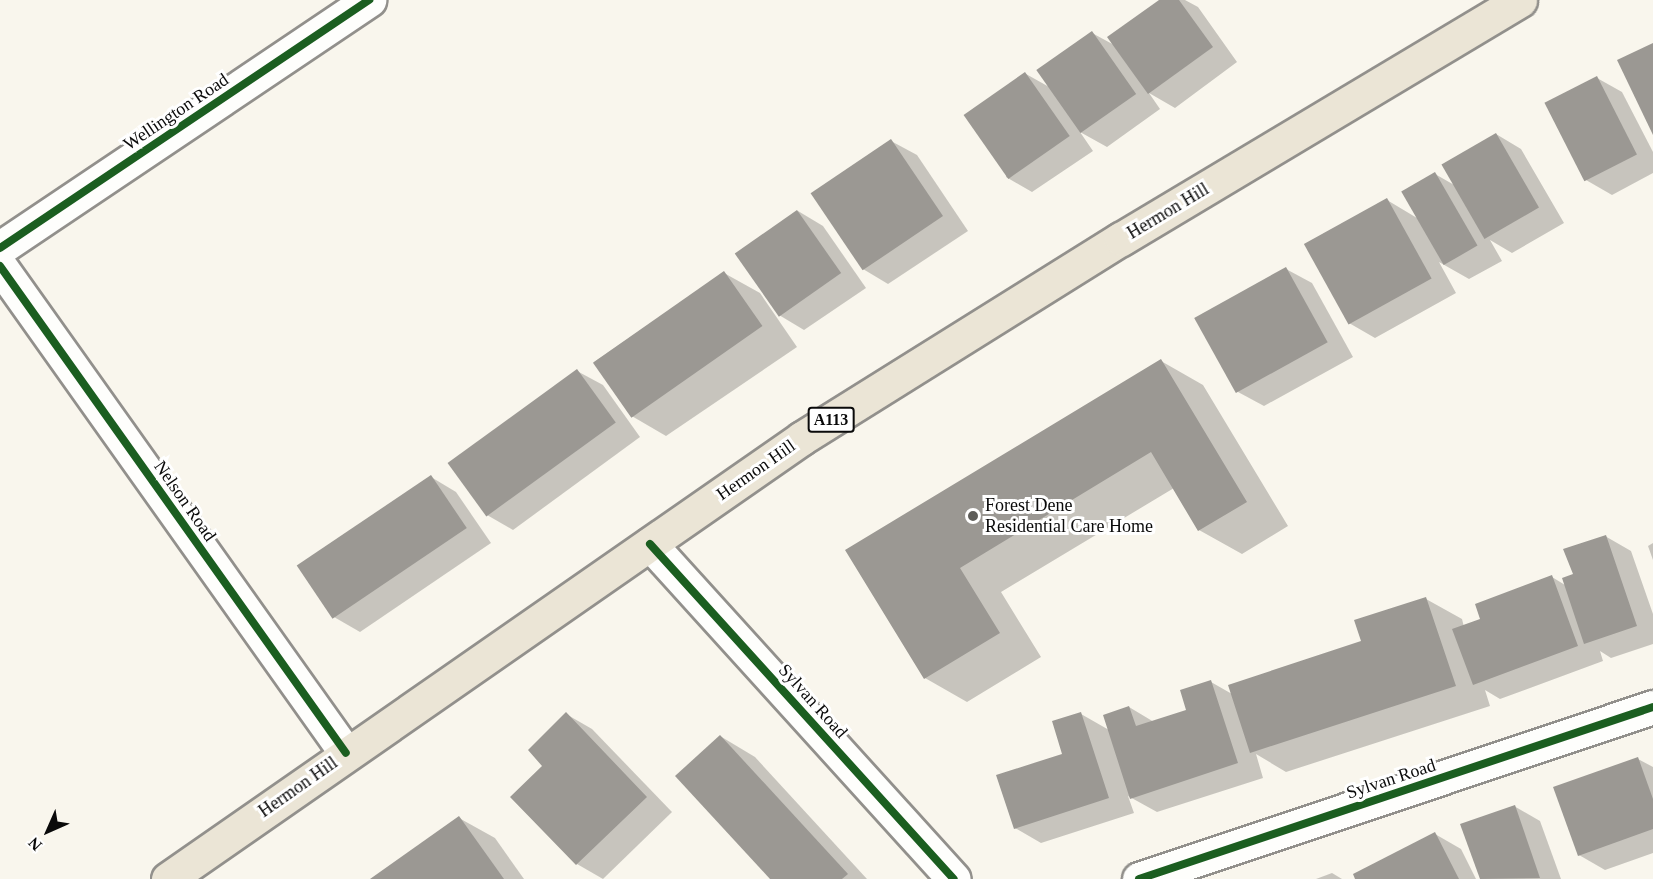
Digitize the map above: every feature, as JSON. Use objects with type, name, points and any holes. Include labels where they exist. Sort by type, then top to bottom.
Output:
[{"type":"main road","name":"Hermon Hill","points":[[168,879],[802,438],[1121,239],[1520,0]]},
{"type":"street","name":"Wellington Road","points":[[0,248],[369,0]]},
{"type":"street","name":"Nelson Road","points":[[0,266],[346,753]]},
{"type":"street","name":"Sylvan Road","points":[[650,544],[954,879]]},
{"type":"street","name":"Sylvan Road","points":[[1139,879],[1653,707]]},
{"type":"building","points":[[1159,0],[1179,0],[1213,47],[1148,94],[1107,37]]},
{"type":"building","points":[[1092,31],[1136,94],[1080,133],[1036,70]]},
{"type":"building","points":[[1653,43],[1653,135],[1617,60]]},
{"type":"building","points":[[1025,72],[1070,136],[1008,179],[964,115]]},
{"type":"building","points":[[1597,76],[1637,154],[1584,181],[1544,103]]},
{"type":"building","points":[[1496,133],[1539,207],[1484,239],[1441,164]]},
{"type":"building","points":[[891,139],[943,216],[863,270],[811,193]]},
{"type":"building","points":[[1435,172],[1478,246],[1444,265],[1401,192]]},
{"type":"building","points":[[1387,198],[1432,278],[1349,325],[1304,244]]},
{"type":"building","points":[[797,210],[841,273],[779,317],[735,254]]},
{"type":"building","points":[[1286,267],[1328,342],[1236,393],[1194,318]]},
{"type":"building","points":[[724,271],[762,326],[631,418],[593,363]]},
{"type":"building","name":"Forest Dene Residential Care Home","points":[[1161,359],[1247,502],[1198,531],[1151,452],[960,568],[1000,633],[924,679],[845,550]]},
{"type":"building","points":[[577,369],[616,422],[486,516],[448,463]]},
{"type":"building","points":[[431,475],[467,528],[332,619],[297,566]]},
{"type":"building","points":[[1606,535],[1637,626],[1584,644],[1562,578],[1573,574],[1563,549]]},
{"type":"building","points":[[1552,575],[1578,646],[1473,685],[1452,629],[1480,619],[1475,604]]},
{"type":"building","points":[[1426,597],[1456,686],[1250,753],[1228,685],[1361,641],[1354,620]]},
{"type":"building","points":[[1211,680],[1238,763],[1130,799],[1103,715],[1129,706],[1136,726],[1186,710],[1180,690]]},
{"type":"building","points":[[566,712],[647,797],[576,865],[510,797],[542,766],[528,750]]},
{"type":"building","points":[[1081,712],[1109,798],[1014,829],[996,775],[1062,754],[1052,721]]},
{"type":"building","points":[[720,735],[848,874],[842,879],[770,879],[675,776]]},
{"type":"building","points":[[1638,757],[1653,799],[1653,829],[1578,856],[1553,787]]},
{"type":"building","points":[[1515,805],[1540,878],[1480,879],[1460,824]]},
{"type":"building","points":[[459,816],[504,879],[370,879]]},
{"type":"building","points":[[1435,832],[1459,879],[1355,879],[1353,874]]},
{"type":"cycle path","points":[[0,248],[369,0]]},
{"type":"cycle path","points":[[0,266],[346,753]]},
{"type":"cycle path","points":[[650,544],[954,879]]},
{"type":"cycle path","points":[[1139,879],[1653,707]]},
{"type":"place","name":"Forest Dene Residential Care Home","points":[[973,516]]}]
